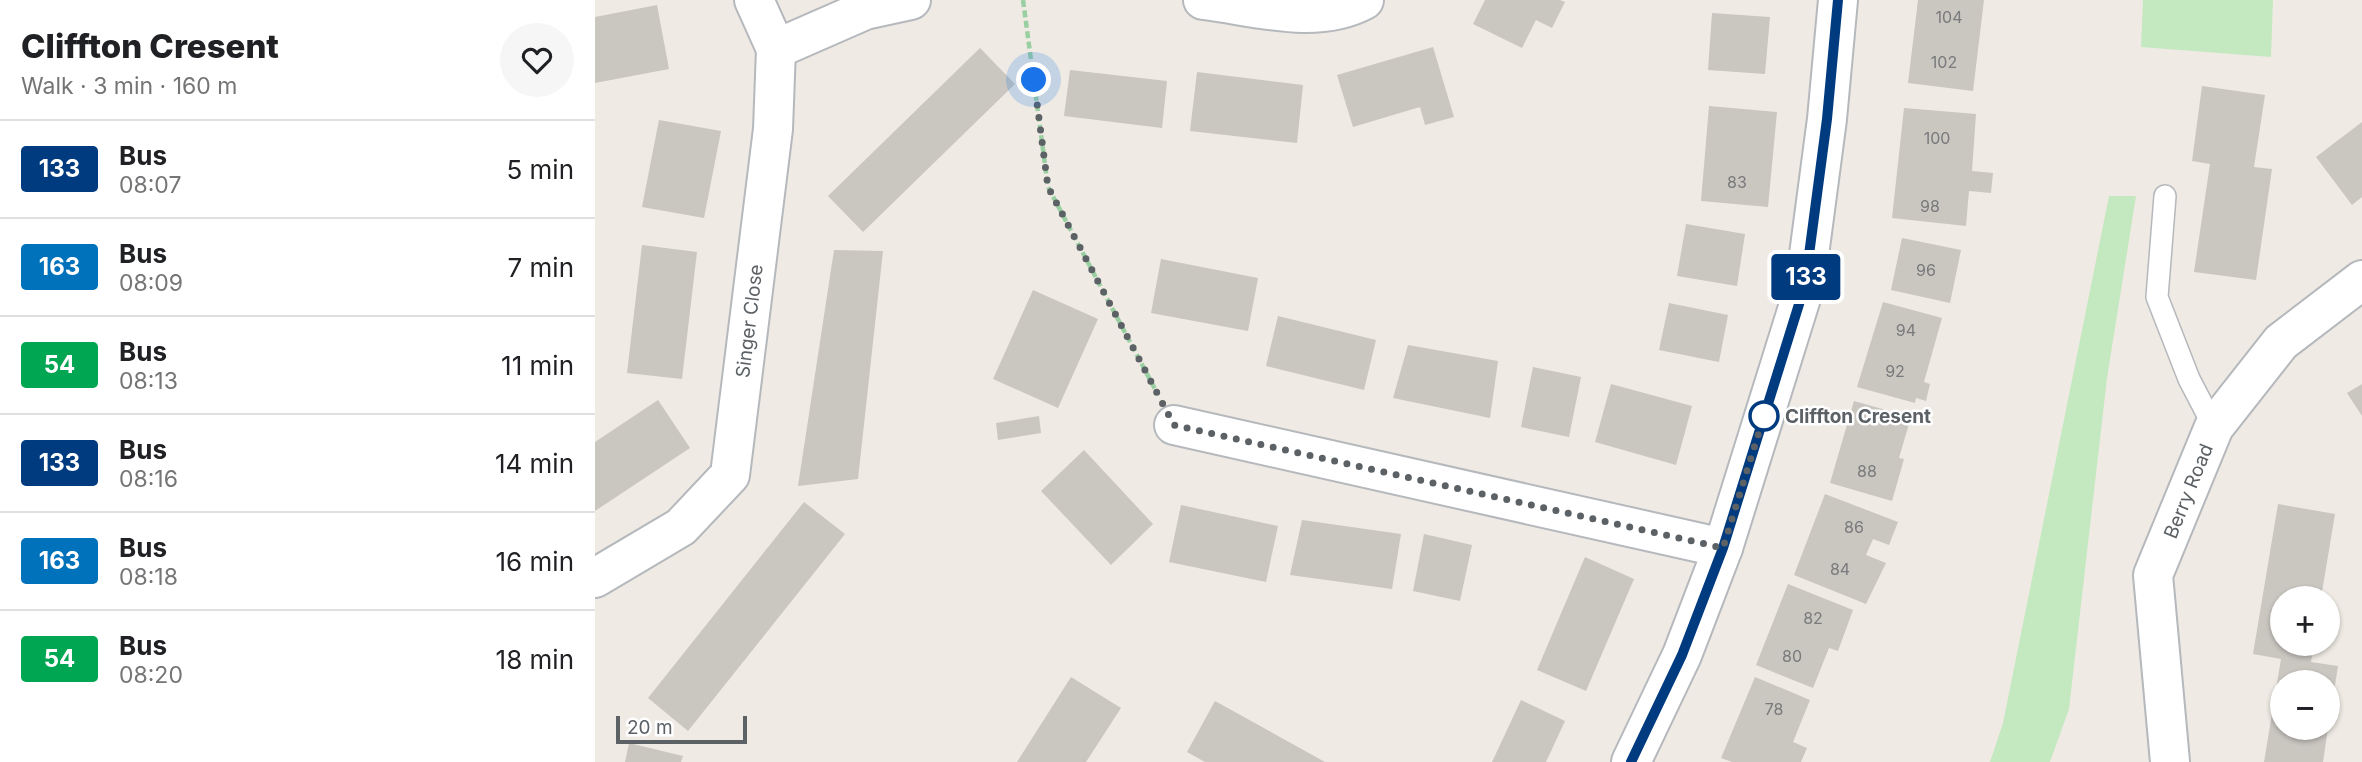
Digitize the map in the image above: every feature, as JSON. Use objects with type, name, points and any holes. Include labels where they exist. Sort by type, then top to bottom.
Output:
[{"type":"street","name":"Singer Close","points":[[595,578],[681,527],[730,475],[773,129],[776,49],[754,0]]},
{"type":"street","points":[[776,49],[865,10],[911,0]]},
{"type":"street","points":[[1203,0],[1316,14],[1352,6],[1364,0]]},
{"type":"street","points":[[1631,762],[1682,655],[1723,548],[1805,285],[1827,119],[1838,0]]},
{"type":"street","name":"Berry Road","points":[[2170,762],[2153,575],[2214,428],[2281,342],[2362,280]]},
{"type":"street","points":[[1174,425],[1723,548]]},
{"type":"lane","points":[[2165,196],[2157,297],[2189,379],[2214,428]]},
{"type":"path","points":[[1023,0],[1048,187],[1174,425]]},
{"type":"green space","points":[[2143,0],[2273,0],[2271,57],[2141,47]]},
{"type":"green space","points":[[2109,196],[2136,196],[2107,378],[2069,709],[2050,762],[1990,762],[2003,723]]},
{"type":"building","points":[[1485,0],[1565,2],[1552,28],[1536,20],[1522,48],[1473,24]]},
{"type":"building","points":[[1918,0],[1984,0],[1973,91],[1908,83]]},
{"type":"building","points":[[657,5],[669,69],[595,83],[595,17]]},
{"type":"building","points":[[1712,13],[1770,17],[1765,74],[1708,70]]},
{"type":"building","points":[[1433,47],[1454,117],[1425,125],[1420,107],[1353,127],[1337,75]]},
{"type":"building","points":[[980,48],[1015,84],[863,232],[828,196]]},
{"type":"building","points":[[1070,70],[1167,81],[1162,128],[1064,116]]},
{"type":"building","points":[[1197,72],[1303,85],[1297,143],[1190,131]]},
{"type":"building","points":[[2202,86],[2265,95],[2254,167],[2272,169],[2256,280],[2194,272],[2210,164],[2192,161]]},
{"type":"building","points":[[1709,106],[1777,112],[1768,207],[1701,201]]},
{"type":"building","points":[[1904,108],[1976,114],[1972,171],[1993,173],[1991,193],[1969,191],[1966,226],[1892,218]]},
{"type":"building","points":[[659,120],[721,131],[704,218],[642,207]]},
{"type":"building","points":[[2362,122],[2362,197],[2352,205],[2316,157]]},
{"type":"building","points":[[1686,224],[1745,234],[1737,286],[1677,276]]},
{"type":"building","points":[[1902,238],[1961,250],[1950,303],[1891,290]]},
{"type":"building","points":[[642,245],[697,252],[682,379],[627,373]]},
{"type":"building","points":[[834,250],[883,251],[858,479],[798,486]]},
{"type":"building","points":[[1161,259],[1258,278],[1248,331],[1151,313]]},
{"type":"building","points":[[1033,290],[1098,319],[1058,408],[993,379]]},
{"type":"building","points":[[1883,302],[1942,318],[1924,382],[1930,384],[1926,401],[1916,398],[1915,403],[1857,387]]},
{"type":"building","points":[[1669,303],[1728,315],[1719,362],[1659,350]]},
{"type":"building","points":[[1278,316],[1376,340],[1364,390],[1266,366]]},
{"type":"building","points":[[1408,345],[1498,361],[1490,418],[1393,398]]},
{"type":"building","points":[[1533,367],[1581,377],[1569,437],[1521,427]]},
{"type":"building","points":[[1611,384],[1692,406],[1676,465],[1595,442]]},
{"type":"building","points":[[2362,384],[2362,416],[2347,393]]},
{"type":"building","points":[[658,400],[690,448],[595,511],[595,442]]},
{"type":"building","points":[[1854,401],[1911,417],[1899,458],[1904,459],[1892,501],[1830,483]]},
{"type":"building","points":[[1039,416],[1041,433],[998,440],[996,423]]},
{"type":"building","points":[[1084,450],[1153,524],[1111,565],[1041,491]]},
{"type":"building","points":[[1825,494],[1898,522],[1889,545],[1873,539],[1866,555],[1886,563],[1866,604],[1794,575]]},
{"type":"building","points":[[804,502],[845,534],[688,731],[648,698]]},
{"type":"building","points":[[2278,504],[2335,514],[2323,586],[2270,586],[2270,656],[2312,656],[2311,662],[2338,666],[2337,670],[2279,670],[2281,659],[2253,654]]},
{"type":"building","points":[[1181,505],[1278,526],[1266,582],[1169,562]]},
{"type":"building","points":[[1302,520],[1401,534],[1392,589],[1290,575]]},
{"type":"building","points":[[1424,534],[1472,545],[1460,601],[1413,591]]},
{"type":"building","points":[[1585,557],[1634,579],[1586,691],[1537,670]]},
{"type":"building","points":[[1788,584],[1853,610],[1838,651],[1829,648],[1813,688],[1756,665]]},
{"type":"building","points":[[1071,677],[1121,708],[1086,762],[1017,762]]},
{"type":"building","points":[[1755,677],[1810,700],[1793,742],[1807,748],[1801,762],[1732,762],[1721,758]]},
{"type":"building","points":[[1521,700],[1565,721],[1546,762],[1492,762]]},
{"type":"building","points":[[1215,701],[1325,762],[1205,762],[1187,752]]},
{"type":"building","points":[[2270,726],[2270,740],[2326,740],[2323,762],[2264,762]]},
{"type":"building","points":[[629,743],[683,756],[681,762],[625,762]]},
{"type":"bus line","name":"133","points":[[1631,762],[1682,655],[1723,548],[1805,285],[1827,119],[1838,0]]},
{"type":"place","name":"Cliffton Cresent","points":[[1764,416]]},
{"type":"route","points":[[1034,80],[1048,187],[1174,425],[1723,548],[1764,416]]}]
